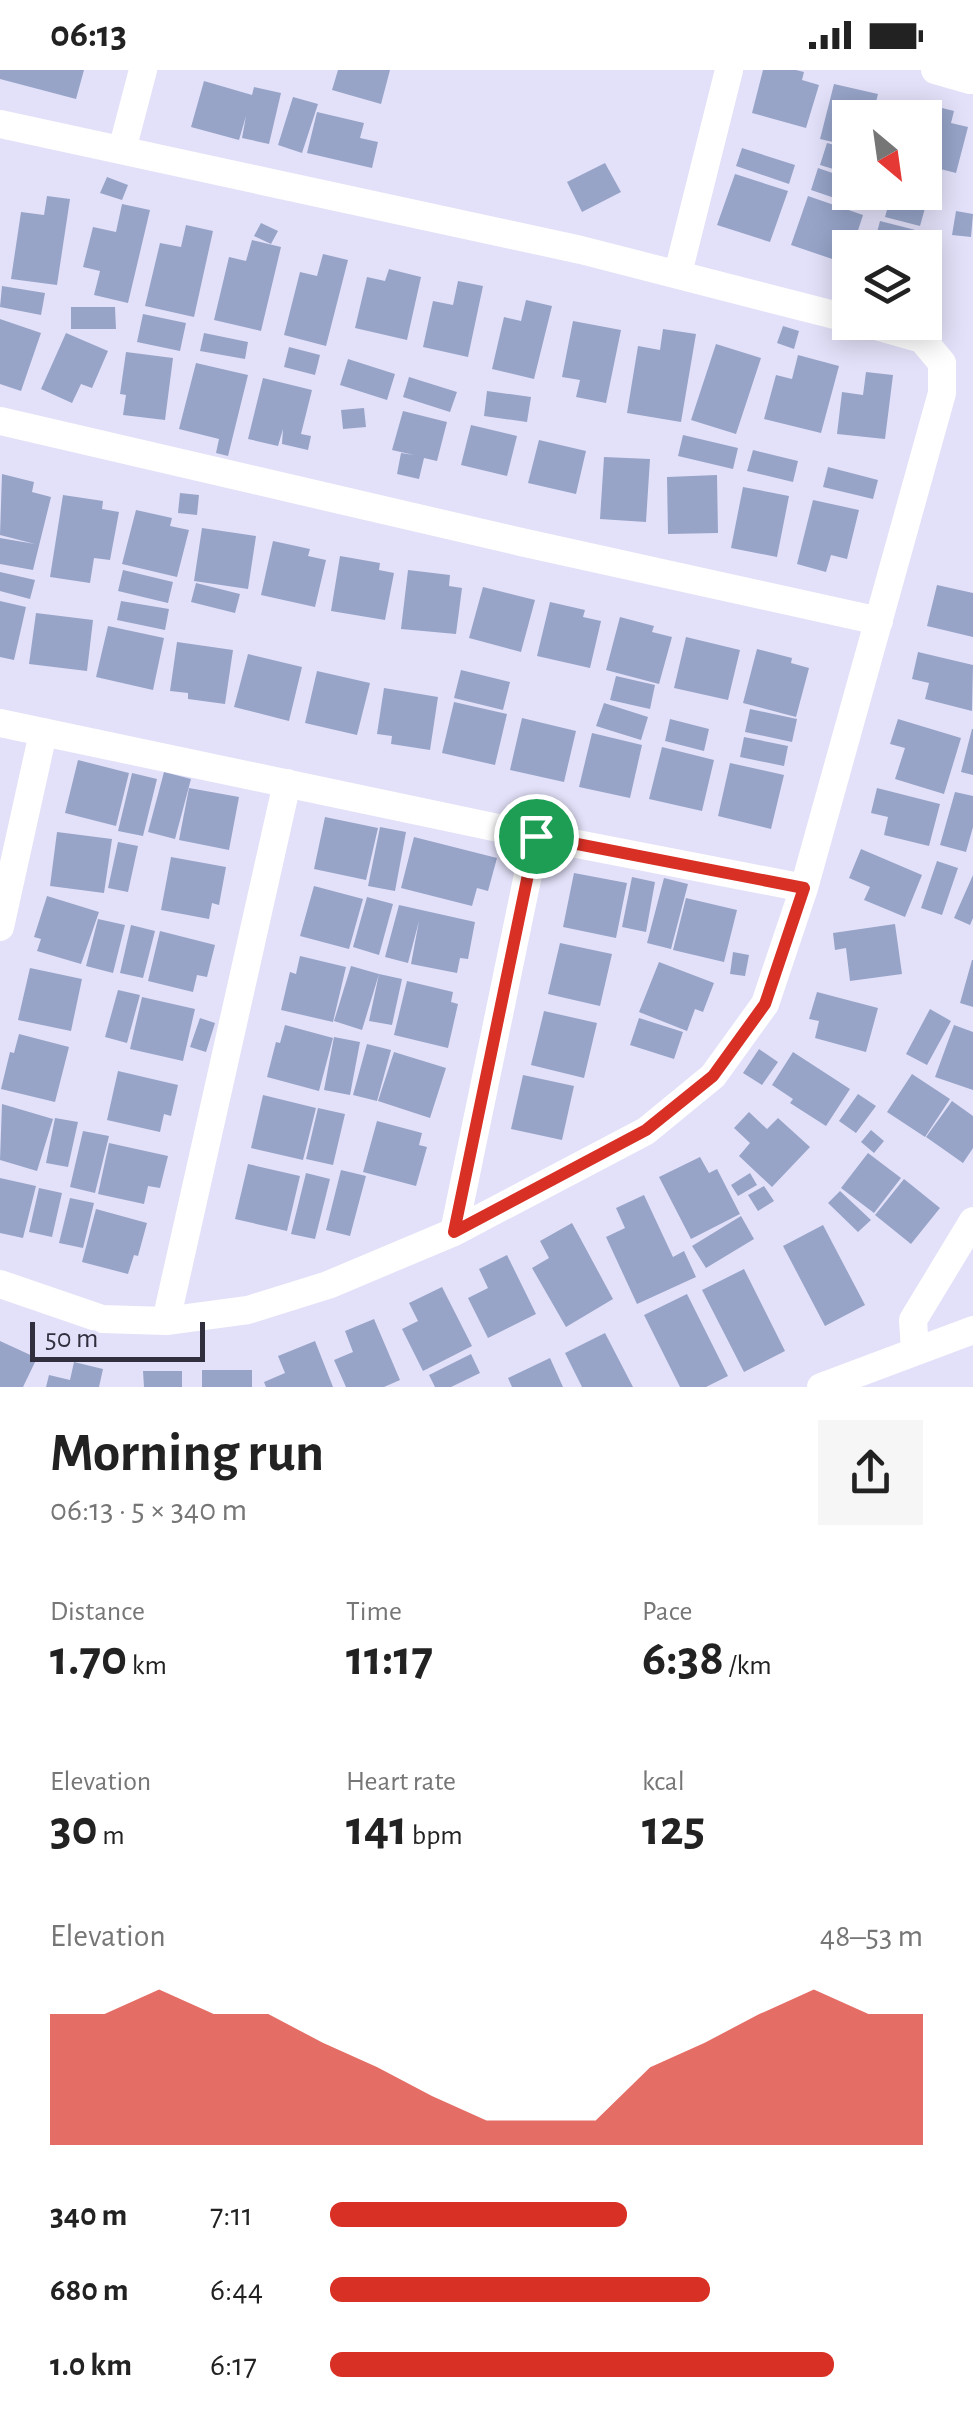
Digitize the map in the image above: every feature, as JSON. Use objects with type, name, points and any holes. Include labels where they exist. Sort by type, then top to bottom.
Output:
[{"type":"street","points":[[122,150],[143,70]]},
{"type":"street","points":[[678,273],[730,70]]},
{"type":"street","points":[[935,70],[970,80]]},
{"type":"street","points":[[0,124],[678,273],[832,315]]},
{"type":"street","points":[[0,1284],[102,1319],[166,1320],[248,1310],[328,1285],[454,1232],[646,1130],[713,1076],[765,1004],[804,888],[942,393],[942,363],[923,340]]},
{"type":"street","points":[[0,421],[879,621]]},
{"type":"street","points":[[0,723],[804,888]]},
{"type":"street","points":[[0,927],[43,733]]},
{"type":"street","points":[[166,1320],[287,783]]},
{"type":"street","points":[[454,1232],[536,836]]},
{"type":"street","points":[[915,1350],[913,1320],[973,1221]]},
{"type":"street","points":[[821,1387],[973,1330]]},
{"type":"building","points":[[0,70],[84,70],[76,99],[0,79]]},
{"type":"building","points":[[338,70],[390,70],[381,104],[332,90]]},
{"type":"building","points":[[763,70],[804,72],[802,80],[819,85],[806,128],[752,113]]},
{"type":"building","points":[[204,81],[252,95],[254,87],[281,93],[269,144],[242,138],[246,116],[239,140],[191,127]]},
{"type":"building","points":[[834,84],[878,94],[876,100],[832,100],[832,142],[820,139]]},
{"type":"building","points":[[293,97],[318,104],[302,153],[278,145]]},
{"type":"building","points":[[942,108],[954,111],[951,123],[968,127],[956,173],[942,169]]},
{"type":"building","points":[[317,112],[364,123],[360,138],[378,142],[372,168],[307,153]]},
{"type":"building","points":[[827,143],[832,144],[832,169],[820,165]]},
{"type":"building","points":[[742,148],[795,165],[789,184],[736,166]]},
{"type":"building","points":[[605,163],[621,192],[582,212],[567,182]]},
{"type":"building","points":[[818,168],[832,173],[832,197],[811,190]]},
{"type":"building","points":[[735,174],[788,191],[770,242],[717,225]]},
{"type":"building","points":[[107,177],[128,185],[122,200],[100,193]]},
{"type":"building","points":[[47,196],[70,199],[57,285],[11,279],[21,212],[44,215]]},
{"type":"building","points":[[808,196],[832,204],[832,210],[863,215],[858,230],[832,230],[832,259],[791,245]]},
{"type":"building","points":[[122,204],[150,210],[128,303],[94,295],[100,271],[83,267],[93,227],[116,232]]},
{"type":"building","points":[[887,210],[924,210],[920,226],[885,217]]},
{"type":"building","points":[[956,211],[973,214],[971,237],[952,235]]},
{"type":"building","points":[[880,221],[915,230],[878,230]]},
{"type":"building","points":[[261,223],[278,231],[271,244],[254,236]]},
{"type":"building","points":[[186,225],[213,231],[194,317],[145,306],[160,243],[181,247]]},
{"type":"building","points":[[252,240],[281,247],[261,331],[214,320],[229,257],[246,261]]},
{"type":"building","points":[[323,254],[348,260],[326,346],[284,335],[300,272],[317,276]]},
{"type":"building","points":[[389,269],[421,277],[407,340],[355,328],[367,277],[385,281]]},
{"type":"building","points":[[458,281],[483,286],[468,357],[423,347],[433,301],[453,305]]},
{"type":"building","points":[[2,286],[45,293],[41,315],[0,307]]},
{"type":"building","points":[[526,300],[552,306],[534,379],[492,369],[504,317],[521,321]]},
{"type":"building","points":[[71,307],[115,307],[116,329],[71,329]]},
{"type":"building","points":[[143,314],[186,323],[180,351],[137,342]]},
{"type":"building","points":[[0,319],[41,333],[21,391],[0,384]]},
{"type":"building","points":[[573,321],[621,330],[606,403],[576,397],[580,380],[562,377]]},
{"type":"building","points":[[783,326],[799,331],[794,349],[777,343]]},
{"type":"building","points":[[663,329],[696,334],[681,422],[627,413],[638,346],[660,350]]},
{"type":"building","points":[[66,333],[108,351],[92,388],[81,384],[72,403],[41,389]]},
{"type":"building","points":[[204,333],[248,342],[245,359],[200,351]]},
{"type":"building","points":[[716,344],[761,358],[736,434],[691,420]]},
{"type":"building","points":[[289,347],[320,355],[315,375],[284,367]]},
{"type":"building","points":[[126,352],[173,358],[165,420],[123,415],[126,395],[120,394]]},
{"type":"building","points":[[798,355],[839,366],[821,433],[764,419],[776,375],[792,379]]},
{"type":"building","points":[[348,359],[395,374],[387,400],[340,385]]},
{"type":"building","points":[[196,363],[248,375],[228,456],[216,453],[219,439],[179,429]]},
{"type":"building","points":[[866,372],[893,375],[885,439],[837,434],[842,392],[863,395]]},
{"type":"building","points":[[409,377],[457,392],[450,412],[403,397]]},
{"type":"building","points":[[263,378],[312,390],[301,434],[311,436],[308,450],[282,444],[283,429],[278,446],[248,439]]},
{"type":"building","points":[[487,391],[531,397],[527,422],[484,416]]},
{"type":"building","points":[[364,408],[366,427],[343,429],[341,410]]},
{"type":"building","points":[[403,411],[447,422],[437,461],[424,458],[419,479],[397,474],[401,453],[414,455],[392,450]]},
{"type":"building","points":[[471,425],[517,436],[507,476],[461,465]]},
{"type":"building","points":[[683,435],[738,448],[733,469],[678,456]]},
{"type":"building","points":[[539,440],[586,451],[576,494],[528,483]]},
{"type":"building","points":[[753,450],[798,461],[793,482],[747,471]]},
{"type":"building","points":[[604,457],[650,459],[646,522],[600,519]]},
{"type":"building","points":[[828,467],[878,480],[873,499],[823,487]]},
{"type":"building","points":[[2,474],[34,482],[32,492],[51,497],[33,570],[0,564],[0,538],[35,544],[0,535]]},
{"type":"building","points":[[717,475],[718,533],[668,534],[667,477]]},
{"type":"building","points":[[743,487],[789,496],[777,557],[731,548]]},
{"type":"building","points":[[180,493],[199,495],[197,515],[178,513]]},
{"type":"building","points":[[63,495],[103,501],[102,509],[119,512],[110,560],[94,558],[90,583],[50,577]]},
{"type":"building","points":[[813,500],[859,510],[847,559],[831,555],[826,572],[797,564]]},
{"type":"building","points":[[136,510],[172,518],[170,526],[189,530],[177,577],[122,564]]},
{"type":"building","points":[[202,528],[256,536],[248,589],[194,581]]},
{"type":"building","points":[[273,541],[310,549],[308,556],[326,560],[315,607],[261,595]]},
{"type":"building","points":[[340,556],[380,563],[379,570],[394,573],[385,620],[331,611]]},
{"type":"building","points":[[123,570],[173,582],[168,603],[118,591]]},
{"type":"building","points":[[408,570],[450,575],[449,586],[462,588],[456,634],[401,629]]},
{"type":"building","points":[[0,572],[35,580],[30,599],[0,591]]},
{"type":"building","points":[[196,583],[240,594],[235,613],[191,602]]},
{"type":"building","points":[[937,585],[973,593],[973,637],[927,626]]},
{"type":"building","points":[[483,587],[535,600],[521,652],[469,638]]},
{"type":"building","points":[[0,601],[26,607],[14,660],[0,657]]},
{"type":"building","points":[[121,601],[169,609],[165,630],[117,620]]},
{"type":"building","points":[[550,602],[585,610],[583,617],[601,621],[590,668],[537,656]]},
{"type":"building","points":[[36,613],[93,620],[87,671],[29,664]]},
{"type":"building","points":[[620,617],[654,626],[652,632],[672,637],[659,684],[606,670]]},
{"type":"building","points":[[108,626],[164,638],[153,690],[96,677]]},
{"type":"building","points":[[686,637],[740,650],[728,700],[674,688]]},
{"type":"building","points":[[177,642],[233,650],[225,704],[188,699],[188,693],[170,691]]},
{"type":"building","points":[[757,649],[792,658],[791,663],[809,668],[796,717],[743,703]]},
{"type":"building","points":[[918,652],[973,665],[972,711],[925,699],[929,683],[912,679]]},
{"type":"building","points":[[248,654],[302,667],[289,721],[234,707]]},
{"type":"building","points":[[461,670],[510,682],[503,710],[454,698]]},
{"type":"building","points":[[317,671],[370,683],[357,735],[305,723]]},
{"type":"building","points":[[616,676],[655,685],[650,709],[610,700]]},
{"type":"building","points":[[384,688],[438,697],[430,750],[391,744],[392,736],[377,734]]},
{"type":"building","points":[[454,702],[507,714],[495,765],[442,753]]},
{"type":"building","points":[[604,703],[648,717],[641,740],[596,726]]},
{"type":"building","points":[[750,709],[797,719],[792,742],[745,732]]},
{"type":"building","points":[[522,718],[576,731],[564,782],[510,770]]},
{"type":"building","points":[[670,719],[709,729],[704,751],[665,741]]},
{"type":"building","points":[[898,719],[961,738],[944,794],[895,779],[905,748],[890,744]]},
{"type":"building","points":[[973,729],[973,775],[961,772]]},
{"type":"building","points":[[592,733],[642,745],[630,798],[579,787]]},
{"type":"building","points":[[744,737],[788,746],[784,766],[740,757]]},
{"type":"building","points":[[662,747],[714,760],[702,811],[649,799]]},
{"type":"building","points":[[78,760],[129,773],[116,826],[65,813]]},
{"type":"building","points":[[730,763],[784,775],[771,829],[718,816]]},
{"type":"building","points":[[164,772],[191,779],[175,839],[148,832]]},
{"type":"building","points":[[132,773],[157,779],[143,836],[118,831]]},
{"type":"building","points":[[189,788],[239,797],[229,850],[179,840]]},
{"type":"building","points":[[877,788],[940,804],[929,846],[884,835],[888,817],[871,813]]},
{"type":"building","points":[[955,792],[973,796],[973,827],[966,852],[940,845]]},
{"type":"building","points":[[325,817],[378,828],[366,880],[314,869]]},
{"type":"building","points":[[380,827],[406,832],[395,891],[368,886]]},
{"type":"building","points":[[57,832],[112,839],[104,893],[50,886]]},
{"type":"building","points":[[414,837],[497,858],[488,891],[477,888],[472,906],[401,888]]},
{"type":"building","points":[[118,842],[138,846],[128,892],[108,888]]},
{"type":"building","points":[[861,849],[922,875],[905,917],[864,900],[870,887],[849,878]]},
{"type":"building","points":[[171,857],[226,867],[219,905],[212,903],[209,919],[161,910]]},
{"type":"building","points":[[937,861],[958,868],[942,915],[921,908]]},
{"type":"building","points":[[574,873],[627,883],[616,938],[563,927]]},
{"type":"building","points":[[973,875],[973,918],[970,925],[954,918]]},
{"type":"building","points":[[632,877],[655,882],[646,932],[622,927]]},
{"type":"building","points":[[664,878],[688,884],[671,949],[647,943]]},
{"type":"building","points":[[314,886],[363,899],[349,949],[300,936]]},
{"type":"building","points":[[47,896],[99,912],[81,964],[37,951],[41,939],[34,937]]},
{"type":"building","points":[[367,897],[393,904],[379,955],[353,947]]},
{"type":"building","points":[[686,898],[737,910],[724,962],[673,950]]},
{"type":"building","points":[[399,905],[475,922],[468,959],[460,958],[457,973],[411,964],[419,921],[408,963],[385,957]]},
{"type":"building","points":[[98,919],[125,925],[113,973],[86,966]]},
{"type":"building","points":[[895,924],[902,974],[850,981],[846,948],[835,950],[833,933]]},
{"type":"building","points":[[131,925],[155,931],[143,978],[120,973]]},
{"type":"building","points":[[160,931],[215,945],[207,977],[197,975],[193,992],[148,981]]},
{"type":"building","points":[[560,943],[612,954],[600,1006],[548,994]]},
{"type":"building","points":[[733,952],[749,955],[745,976],[730,974]]},
{"type":"building","points":[[300,956],[346,967],[333,1022],[281,1010],[290,972],[296,974]]},
{"type":"building","points":[[973,960],[973,1007],[960,1003]]},
{"type":"building","points":[[659,962],[714,983],[703,1012],[695,1009],[687,1031],[639,1012]]},
{"type":"building","points":[[351,966],[379,974],[362,1030],[334,1021]]},
{"type":"building","points":[[30,968],[82,979],[71,1031],[18,1020]]},
{"type":"building","points":[[379,974],[402,979],[392,1025],[369,1021]]},
{"type":"building","points":[[407,981],[453,992],[451,1002],[458,1004],[448,1048],[394,1035]]},
{"type":"building","points":[[118,990],[140,995],[127,1043],[105,1037]]},
{"type":"building","points":[[817,992],[878,1008],[866,1052],[815,1038],[819,1021],[809,1019]]},
{"type":"building","points":[[142,997],[195,1009],[183,1061],[130,1049]]},
{"type":"building","points":[[930,1009],[951,1021],[927,1065],[906,1054]]},
{"type":"building","points":[[544,1011],[597,1023],[584,1078],[531,1065]]},
{"type":"building","points":[[200,1018],[215,1023],[206,1052],[190,1047]]},
{"type":"building","points":[[639,1018],[683,1032],[674,1059],[630,1045]]},
{"type":"building","points":[[285,1025],[333,1038],[319,1091],[267,1077]]},
{"type":"building","points":[[954,1025],[973,1032],[973,1090],[935,1077]]},
{"type":"building","points":[[19,1034],[69,1047],[55,1102],[1,1089]]},
{"type":"building","points":[[334,1037],[360,1042],[350,1095],[324,1090]]},
{"type":"building","points":[[367,1044],[391,1050],[377,1101],[353,1095]]},
{"type":"building","points":[[759,1049],[778,1062],[762,1085],[743,1073]]},
{"type":"building","points":[[394,1052],[446,1068],[430,1118],[378,1101]]},
{"type":"building","points":[[793,1052],[850,1089],[826,1126],[790,1103],[793,1099],[772,1085]]},
{"type":"building","points":[[118,1071],[178,1085],[171,1116],[164,1114],[160,1132],[107,1120]]},
{"type":"building","points":[[912,1074],[950,1099],[925,1137],[887,1112]]},
{"type":"building","points":[[523,1075],[574,1086],[562,1140],[511,1129]]},
{"type":"building","points":[[858,1094],[876,1106],[856,1133],[839,1121]]},
{"type":"building","points":[[263,1095],[316,1108],[303,1160],[251,1148]]},
{"type":"building","points":[[952,1101],[973,1116],[973,1148],[963,1163],[926,1137]]},
{"type":"building","points":[[2,1104],[53,1119],[37,1171],[0,1160]]},
{"type":"building","points":[[318,1108],[345,1114],[333,1165],[306,1159]]},
{"type":"building","points":[[749,1112],[767,1129],[778,1118],[810,1147],[772,1187],[739,1156],[750,1143],[734,1128]]},
{"type":"building","points":[[55,1118],[78,1122],[68,1167],[46,1163]]},
{"type":"building","points":[[377,1121],[422,1133],[419,1145],[427,1147],[416,1186],[363,1172]]},
{"type":"building","points":[[871,1130],[884,1141],[874,1153],[861,1142]]},
{"type":"building","points":[[83,1131],[109,1136],[95,1193],[70,1187]]},
{"type":"building","points":[[109,1143],[168,1156],[160,1188],[148,1186],[144,1204],[98,1194]]},
{"type":"building","points":[[868,1153],[901,1178],[874,1213],[841,1188]]},
{"type":"building","points":[[700,1157],[709,1173],[717,1169],[740,1214],[691,1239],[659,1177]]},
{"type":"building","points":[[248,1164],[300,1176],[287,1231],[235,1219]]},
{"type":"building","points":[[341,1170],[366,1176],[350,1236],[326,1230]]},
{"type":"building","points":[[306,1173],[330,1179],[315,1239],[291,1234]]},
{"type":"building","points":[[750,1173],[757,1185],[738,1196],[731,1185]]},
{"type":"building","points":[[0,1178],[36,1186],[23,1238],[0,1233]]},
{"type":"building","points":[[904,1179],[940,1208],[911,1244],[875,1215]]},
{"type":"building","points":[[764,1186],[774,1201],[758,1211],[748,1195]]},
{"type":"building","points":[[39,1188],[62,1193],[52,1237],[29,1232]]},
{"type":"building","points":[[840,1191],[871,1220],[858,1232],[828,1203]]},
{"type":"building","points":[[644,1195],[673,1257],[684,1251],[696,1277],[637,1304],[606,1237],[625,1228],[616,1208]]},
{"type":"building","points":[[70,1198],[94,1203],[83,1248],[59,1243]]},
{"type":"building","points":[[96,1209],[147,1223],[138,1256],[134,1255],[128,1274],[82,1262]]},
{"type":"building","points":[[741,1216],[754,1239],[706,1268],[692,1246]]},
{"type":"building","points":[[572,1223],[613,1299],[566,1327],[532,1268],[549,1258],[540,1241]]},
{"type":"building","points":[[823,1225],[865,1305],[825,1326],[783,1246]]},
{"type":"building","points":[[507,1255],[536,1314],[488,1338],[468,1298],[488,1288],[479,1269]]},
{"type":"building","points":[[744,1269],[785,1351],[744,1372],[702,1290]]},
{"type":"building","points":[[442,1287],[472,1346],[423,1371],[402,1329],[418,1321],[409,1303]]},
{"type":"building","points":[[687,1294],[728,1376],[706,1387],[680,1387],[644,1315]]},
{"type":"building","points":[[374,1319],[400,1380],[384,1387],[346,1387],[334,1360],[353,1352],[345,1331]]},
{"type":"building","points":[[605,1333],[633,1387],[582,1387],[565,1353]]},
{"type":"building","points":[[0,1341],[37,1358],[23,1387],[0,1387]]},
{"type":"building","points":[[315,1341],[333,1387],[266,1387],[264,1382],[285,1373],[278,1356]]},
{"type":"building","points":[[471,1354],[480,1373],[451,1387],[435,1387],[429,1375]]},
{"type":"building","points":[[550,1358],[563,1387],[512,1387],[508,1378]]},
{"type":"building","points":[[74,1362],[103,1369],[99,1387],[46,1387],[49,1375],[70,1380]]},
{"type":"building","points":[[202,1370],[252,1370],[252,1387],[202,1387]]},
{"type":"building","points":[[143,1371],[182,1371],[182,1387],[144,1387]]},
{"type":"route","points":[[536,836],[804,888],[765,1004],[713,1076],[646,1130],[454,1232],[481,1100],[536,836]]}]
